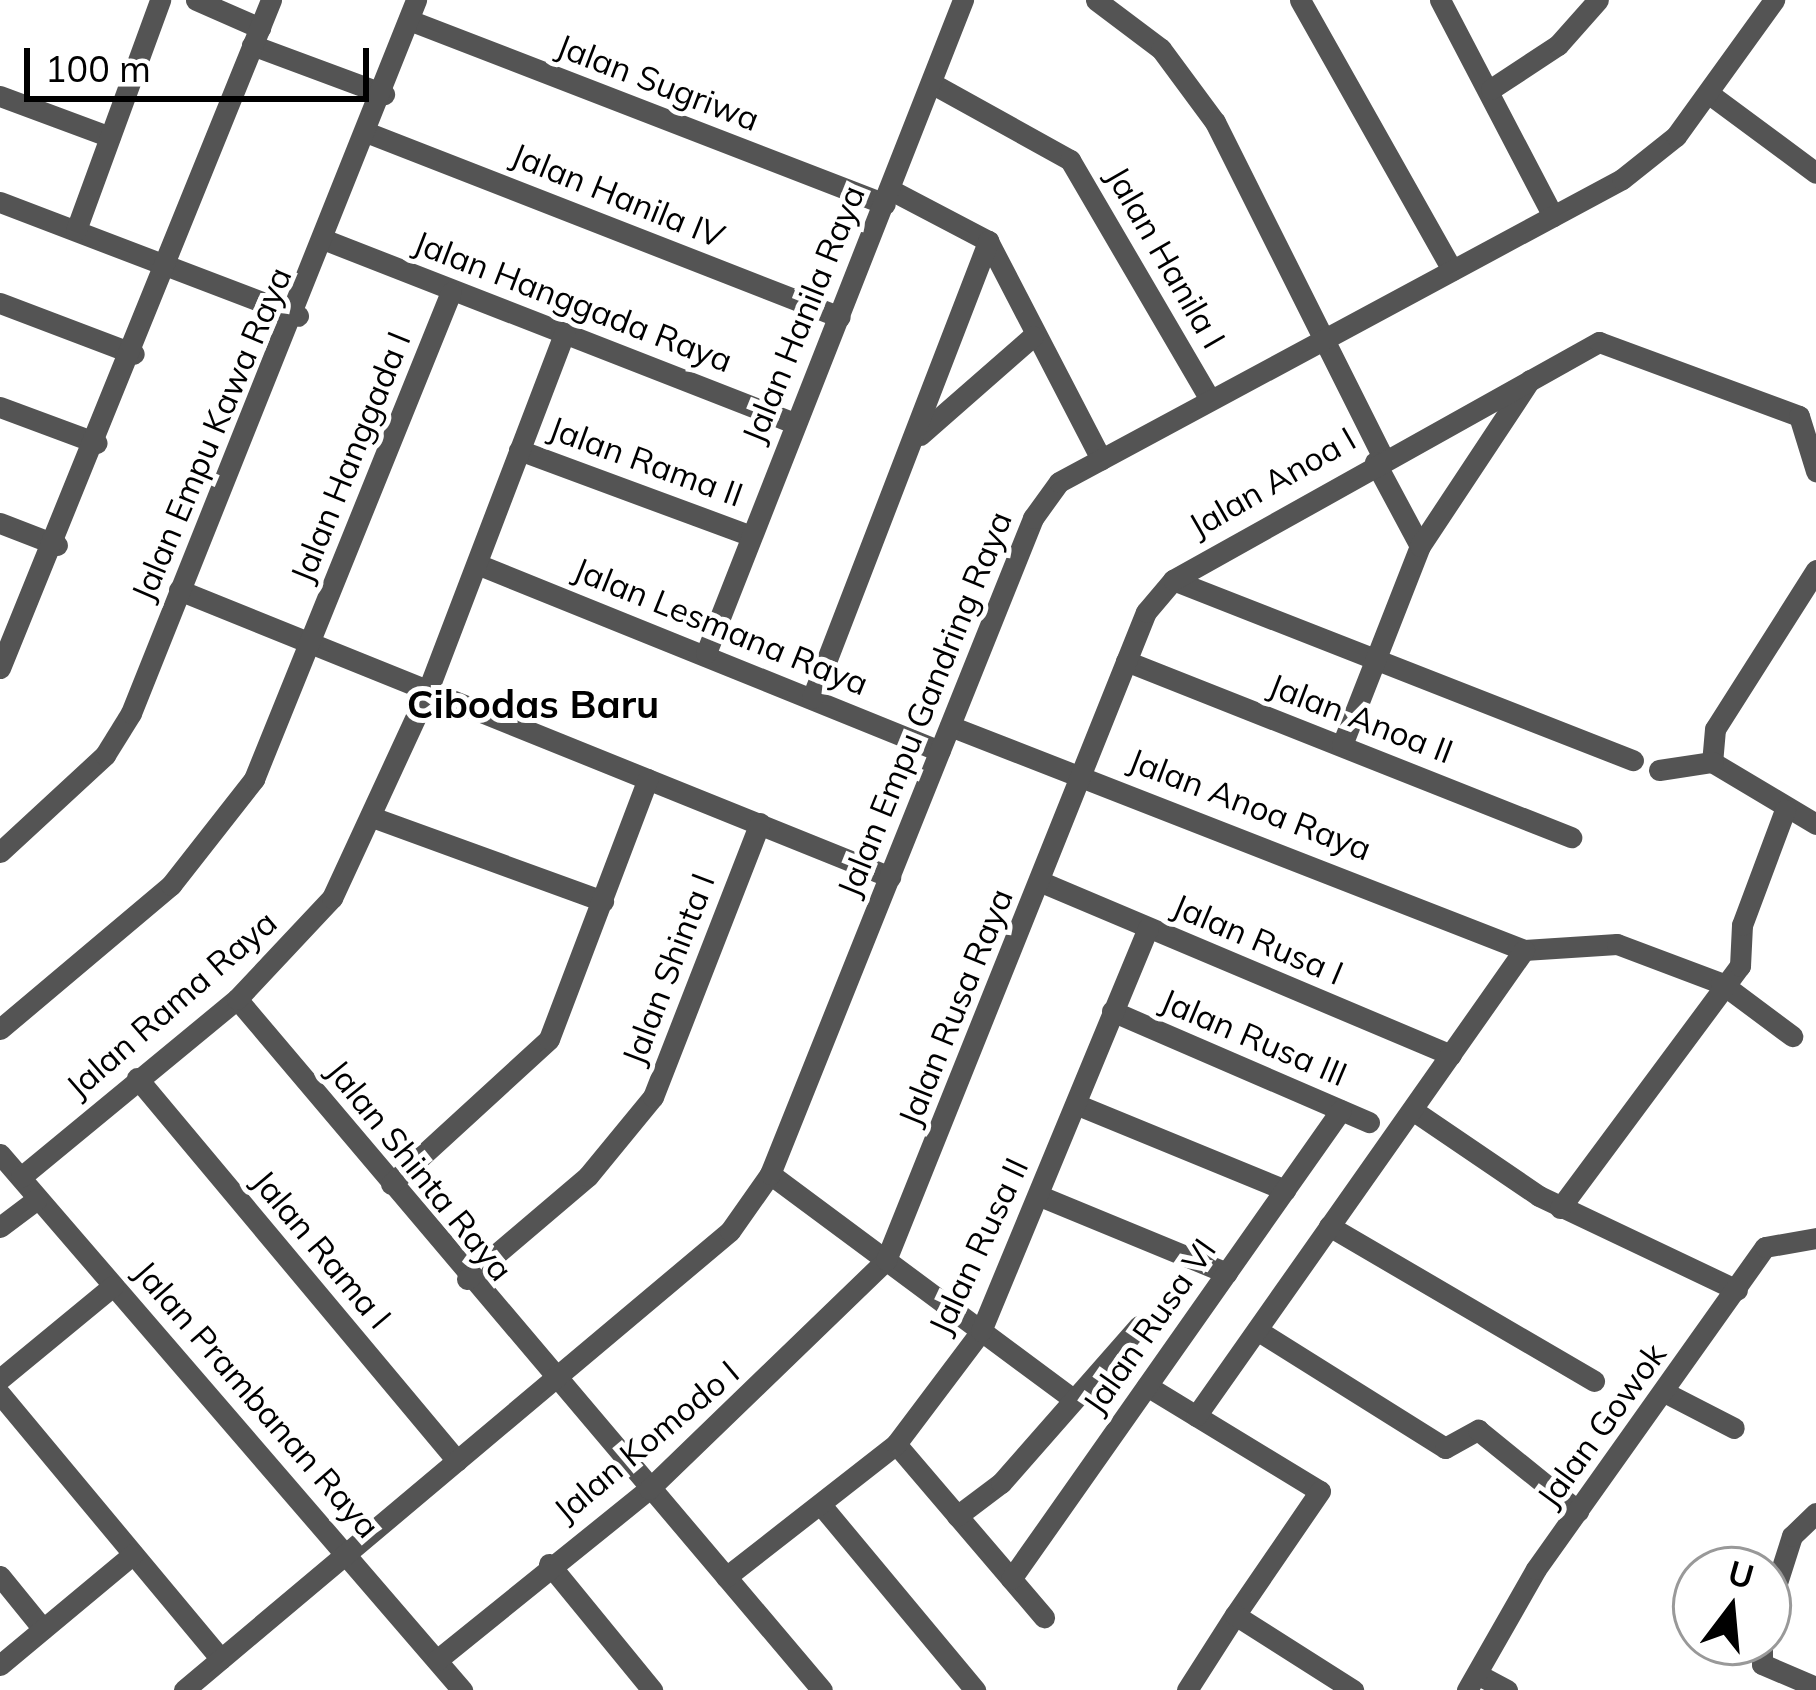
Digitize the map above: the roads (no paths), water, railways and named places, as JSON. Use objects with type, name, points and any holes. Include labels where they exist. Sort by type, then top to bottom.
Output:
[{"type":"street","points":[[76,230],[160,0]]},
{"type":"street","points":[[196,0],[256,37],[384,94]]},
{"type":"street","points":[[0,668],[57,545],[271,0]]},
{"type":"street","name":"Jalan Hanila Raya","points":[[706,653],[963,0]]},
{"type":"street","points":[[1096,0],[1191,86],[1324,336],[1420,546]]},
{"type":"street","points":[[1300,0],[1452,270]]},
{"type":"street","points":[[1440,0],[1491,89],[1553,216]]},
{"type":"street","points":[[1570,0],[1582,21]]},
{"type":"street","points":[[1491,89],[1582,21],[1598,0]]},
{"type":"street","name":"Jalan Empu Gandring Raya","points":[[184,1690],[730,1231],[770,1174],[1033,518],[1059,482],[1553,216],[1649,159],[1708,93],[1774,0]]},
{"type":"street","name":"Jalan Empu Kawa Raya","points":[[0,852],[104,754],[298,316],[371,134],[412,10]]},
{"type":"street","name":"Jalan Sugriwa","points":[[412,10],[887,197],[988,242]]},
{"type":"street","name":"Jalan Hanila I","points":[[933,84],[1070,160],[1210,398]]},
{"type":"street","points":[[1708,93],[1816,173]]},
{"type":"street","points":[[0,96],[110,136]]},
{"type":"street","name":"Jalan Hanila IV","points":[[371,134],[840,317]]},
{"type":"street","points":[[0,202],[298,316]]},
{"type":"street","name":"Jalan Hanggada Raya","points":[[328,242],[794,423]]},
{"type":"street","points":[[988,242],[1101,459]]},
{"type":"street","points":[[812,698],[918,436],[988,242]]},
{"type":"street","name":"Jalan Hanggada I","points":[[0,1029],[221,833],[310,646],[451,292]]},
{"type":"street","points":[[0,303],[134,354]]},
{"type":"street","name":"Jalan Rama Raya","points":[[21,1177],[237,999],[332,898],[428,690],[564,333]]},
{"type":"street","points":[[918,436],[1033,336]]},
{"type":"street","name":"Jalan Anoa I","points":[[1078,775],[1126,662],[1173,580],[1379,459],[1599,342],[1799,416],[1816,471]]},
{"type":"street","points":[[1342,746],[1370,658],[1420,546],[1535,373]]},
{"type":"street","points":[[0,407],[98,443]]},
{"type":"street","name":"Jalan Rama II","points":[[519,450],[749,535]]},
{"type":"street","points":[[0,523],[57,545]]},
{"type":"street","name":"Jalan Lesmana Raya","points":[[477,564],[940,751]]},
{"type":"street","points":[[1712,762],[1715,729],[1816,570]]},
{"type":"street","points":[[1173,580],[1633,760]]},
{"type":"street","points":[[179,590],[890,877]]},
{"type":"street","name":"Jalan Anoa II","points":[[1126,662],[1571,837]]},
{"type":"street","name":"Jalan Anoa Raya","points":[[950,726],[1523,950]]},
{"type":"street","points":[[1659,770],[1712,762],[1785,810],[1816,824]]},
{"type":"street","name":"Jalan Rusa Raya","points":[[886,1260],[1040,881],[1078,775]]},
{"type":"street","points":[[391,1184],[549,1040],[648,779]]},
{"type":"street","points":[[1560,1208],[1744,955],[1742,925],[1785,810]]},
{"type":"street","points":[[372,817],[603,901]]},
{"type":"street","name":"Jalan Shinta I","points":[[467,1279],[588,1176],[653,1097],[760,823]]},
{"type":"street","name":"Jalan Rusa I","points":[[1040,881],[1451,1055]]},
{"type":"street","name":"Jalan Rusa II","points":[[727,1577],[896,1444],[980,1330],[1040,1196],[1148,928]]},
{"type":"street","points":[[1196,1416],[1523,950],[1612,943],[1721,983],[1792,1036]]},
{"type":"street","name":"Jalan Shinta Raya","points":[[237,999],[552,1383],[822,1690]]},
{"type":"street","name":"Jalan Rusa III","points":[[1112,1011],[1370,1122]]},
{"type":"street","name":"Jalan Rama I","points":[[137,1078],[457,1461]]},
{"type":"street","points":[[1078,1105],[1285,1190]]},
{"type":"street","name":"Jalan Rusa VI","points":[[1011,1579],[1341,1110]]},
{"type":"street","points":[[1414,1111],[1560,1208],[1737,1290]]},
{"type":"street","name":"Jalan Prambanan Raya","points":[[0,1154],[350,1553],[462,1690]]},
{"type":"street","points":[[770,1174],[1072,1398]]},
{"type":"street","points":[[1040,1196],[1227,1273]]},
{"type":"street","points":[[0,1227],[38,1199]]},
{"type":"street","points":[[1329,1226],[1594,1382]]},
{"type":"street","name":"Jalan Gowok","points":[[1472,1682],[1578,1511],[1668,1394],[1765,1246],[1816,1238]]},
{"type":"street","name":"Jalan Komodo I","points":[[437,1660],[549,1564],[649,1490],[886,1260]]},
{"type":"street","points":[[0,1379],[113,1286]]},
{"type":"street","points":[[957,1516],[1001,1483],[1139,1326]]},
{"type":"street","points":[[1257,1330],[1445,1448],[1478,1430],[1578,1511]]},
{"type":"street","points":[[1147,1386],[1320,1491],[1187,1690]]},
{"type":"street","points":[[0,1394],[220,1659]]},
{"type":"street","points":[[1668,1394],[1734,1428]]},
{"type":"street","points":[[896,1444],[1044,1617]]},
{"type":"street","points":[[820,1505],[975,1690]]},
{"type":"street","points":[[1789,1546],[1792,1535],[1816,1513]]},
{"type":"street","points":[[0,1665],[133,1554]]},
{"type":"street","points":[[549,1564],[652,1690]]},
{"type":"street","points":[[0,1576],[43,1629]]},
{"type":"street","points":[[1235,1615],[1353,1690]]},
{"type":"street","points":[[1766,1666],[1816,1688]]},
{"type":"street","points":[[1472,1682],[1507,1690]]},
{"type":"district","name":"Cibodas Baru","points":[[533,704]]}]
